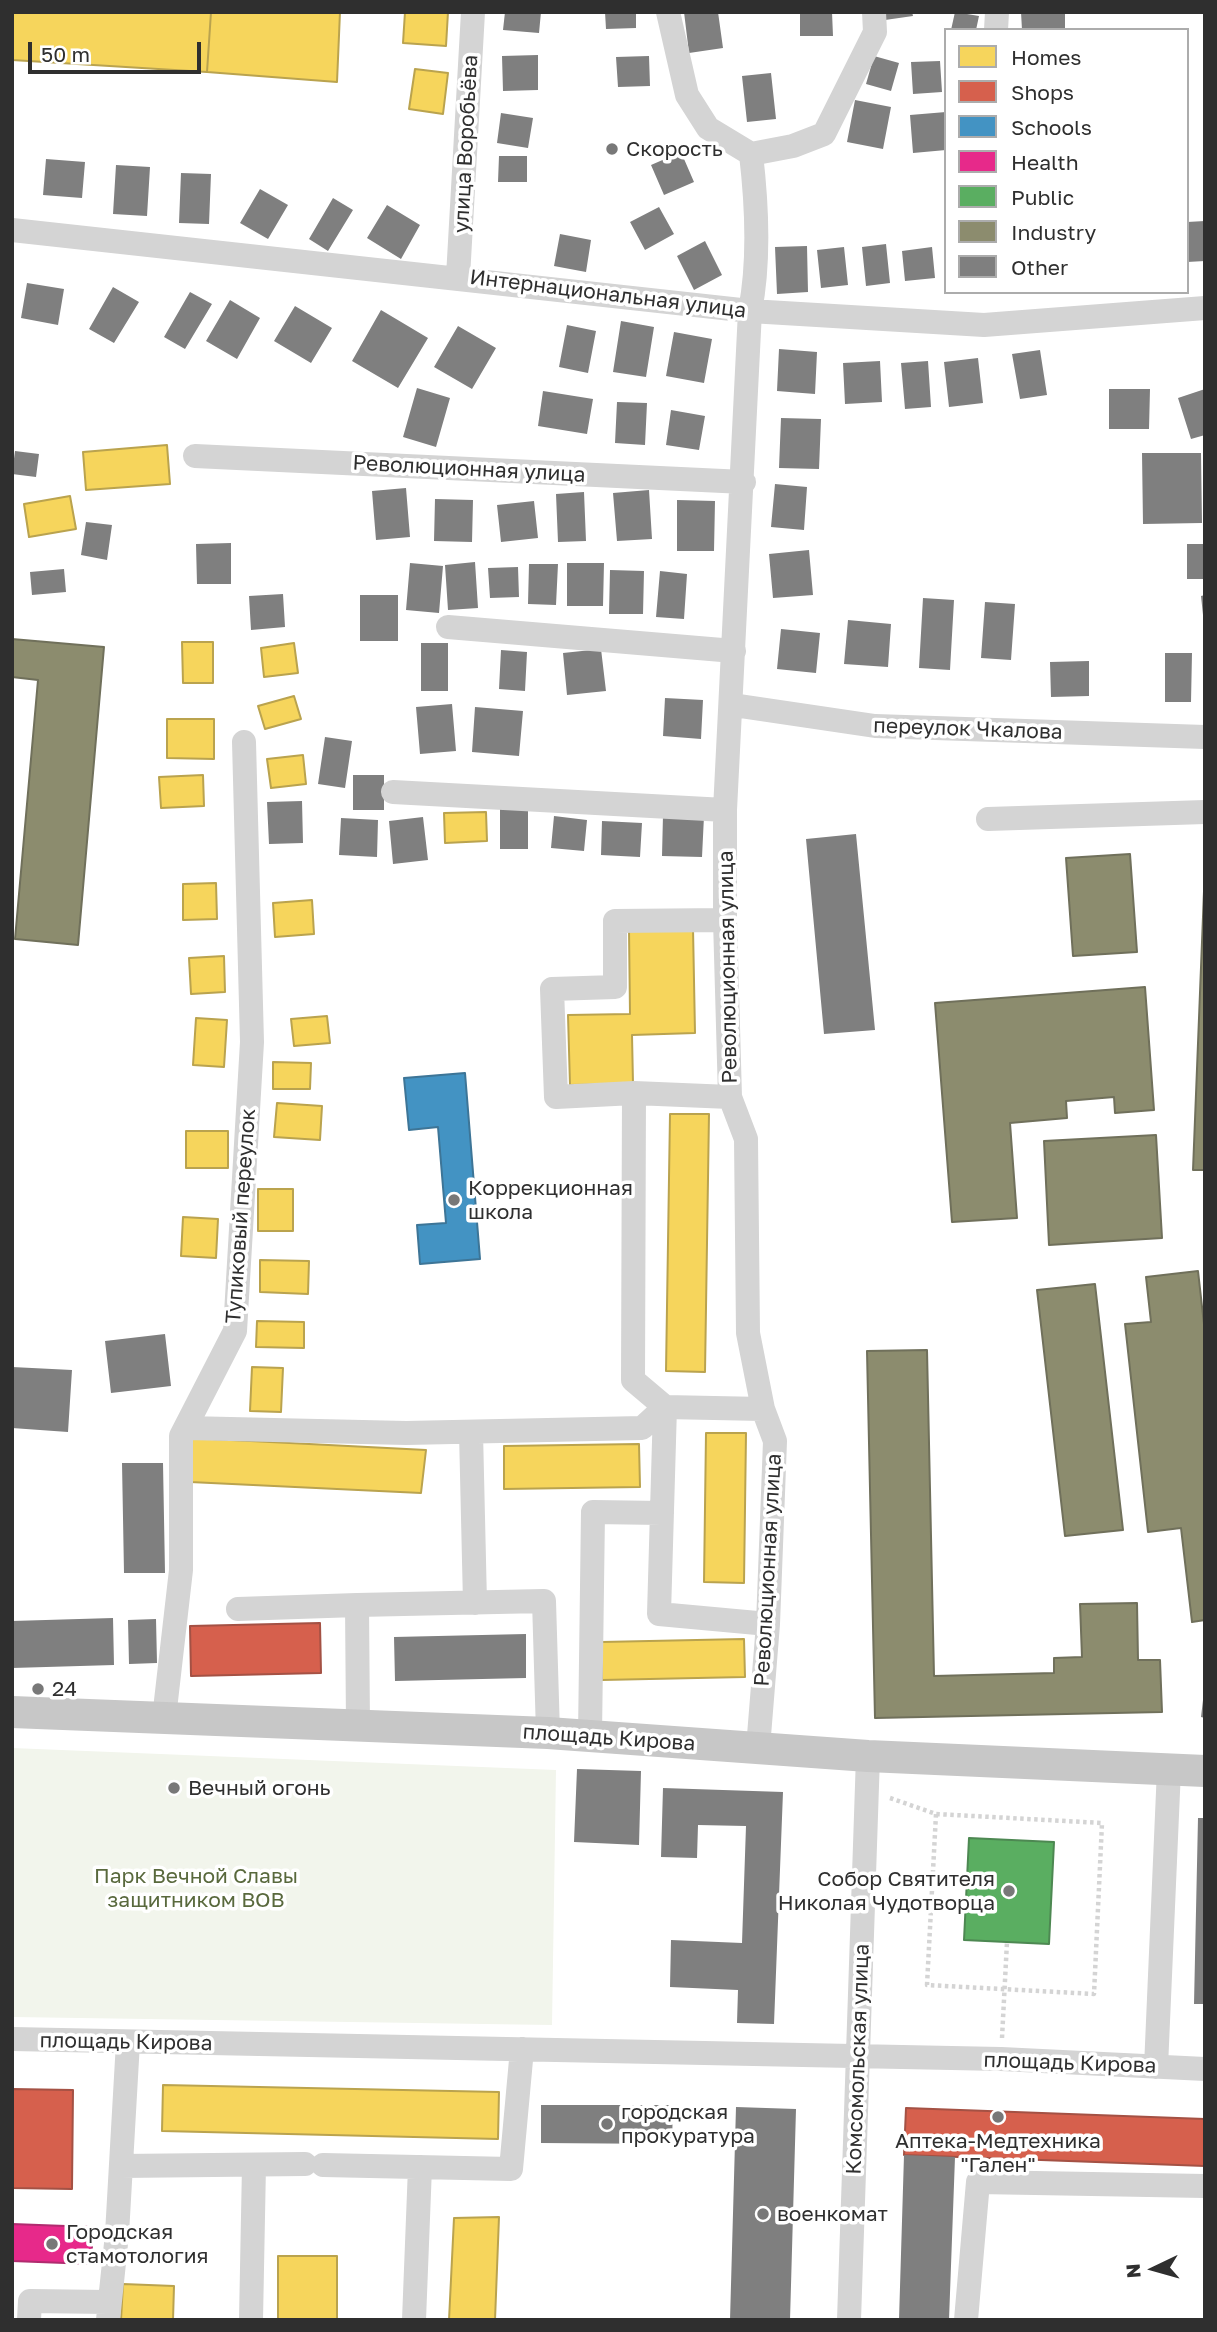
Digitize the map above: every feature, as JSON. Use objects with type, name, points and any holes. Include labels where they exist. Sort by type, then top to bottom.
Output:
[{"type":"main road","name":"площадь Кирова","points":[[12,1712],[590,1735],[867,1756],[1205,1771]]},
{"type":"street","name":"улица Воробьёва","points":[[458,277],[473,12]]},
{"type":"street","points":[[668,12],[687,95],[708,128],[751,154],[793,146],[824,134],[875,32],[874,12]]},
{"type":"street","name":"Революционная улица","points":[[751,154],[757,280],[750,311],[733,705],[725,810],[724,920],[730,1097],[746,1139],[748,1333],[764,1409],[775,1441],[768,1624],[758,1748]]},
{"type":"street","name":"Интернациональная улица","points":[[12,230],[750,311],[984,325],[1205,308]]},
{"type":"street","name":"Революционная улица","points":[[195,456],[744,482]]},
{"type":"street","points":[[447,627],[734,651]]},
{"type":"street","name":"переулок Чкалова","points":[[733,705],[875,726],[1205,737]]},
{"type":"street","name":"Тупиковый переулок","points":[[164,1718],[181,1570],[181,1436],[235,1331],[252,1042],[244,742]]},
{"type":"street","points":[[393,792],[725,810]]},
{"type":"street","points":[[988,819],[1205,812]]},
{"type":"street","points":[[724,920],[615,921],[615,987],[552,989],[556,1097],[634,1093],[730,1097]]},
{"type":"street","points":[[634,1093],[633,1380],[665,1407],[764,1409]]},
{"type":"street","points":[[186,1428],[406,1433],[642,1429],[665,1407]]},
{"type":"street","points":[[665,1407],[659,1614],[768,1624]]},
{"type":"street","points":[[471,1432],[475,1603]]},
{"type":"street","points":[[590,1735],[593,1512],[662,1513]]},
{"type":"street","points":[[238,1609],[544,1601],[548,1733]]},
{"type":"street","points":[[357,1605],[358,1726]]},
{"type":"street","name":"Комсомольская улица","points":[[849,2320],[867,1756]]},
{"type":"street","points":[[1156,2067],[1169,1769]]},
{"type":"street","name":"площадь Кирова","points":[[12,2039],[1001,2059],[1205,2069]]},
{"type":"street","points":[[29,2320],[30,2301],[108,2311],[117,2234],[128,2042]]},
{"type":"street","points":[[121,2166],[314,2164],[511,2169],[522,2049]]},
{"type":"street","points":[[251,2320],[254,2165]]},
{"type":"street","points":[[414,2320],[420,2167]]},
{"type":"street","points":[[967,2320],[978,2182],[1205,2186]]},
{"type":"path","points":[[889,1798],[936,1814],[1102,1823],[1094,1994],[927,1985],[936,1814]]},
{"type":"path","points":[[1001,2059],[1007,1942]]},
{"type":"green space","name":"Парк Вечной Славы защитником ВОВ","points":[[12,1748],[556,1770],[552,2025],[12,2017]]},
{"type":"building: Homes","points":[[12,12],[211,12],[207,72],[12,60]]},
{"type":"building: Homes","points":[[211,12],[340,12],[337,82],[207,72]]},
{"type":"building: Homes","points":[[405,12],[448,12],[446,46],[403,43]]},
{"type":"building: Homes","points":[[415,69],[448,73],[443,114],[409,109]]},
{"type":"building: Homes","points":[[167,445],[170,484],[86,490],[83,452]]},
{"type":"building: Homes","points":[[70,496],[76,529],[29,537],[24,504]]},
{"type":"building: Homes","points":[[182,642],[213,642],[213,683],[183,683]]},
{"type":"building: Homes","points":[[294,643],[298,673],[264,677],[261,648]]},
{"type":"building: Homes","points":[[294,696],[301,719],[265,729],[258,706]]},
{"type":"building: Homes","points":[[167,719],[214,719],[214,759],[167,758]]},
{"type":"building: Homes","points":[[303,755],[306,784],[271,788],[267,759]]},
{"type":"building: Homes","points":[[203,775],[204,806],[161,808],[159,777]]},
{"type":"building: Homes","points":[[486,812],[487,841],[445,843],[444,813]]},
{"type":"building: Homes","points":[[216,883],[217,919],[183,920],[183,884]]},
{"type":"building: Homes","points":[[312,900],[314,934],[275,937],[273,903]]},
{"type":"building: Homes","points":[[693,928],[695,1033],[632,1035],[633,1084],[570,1085],[568,1015],[630,1014],[629,929]]},
{"type":"building: Homes","points":[[224,956],[225,992],[191,994],[189,958]]},
{"type":"building: Homes","points":[[327,1016],[330,1043],[294,1046],[291,1019]]},
{"type":"building: Homes","points":[[196,1018],[227,1020],[224,1067],[193,1065]]},
{"type":"building: Homes","points":[[273,1062],[311,1063],[310,1089],[273,1089]]},
{"type":"building: Homes","points":[[277,1103],[322,1106],[320,1140],[274,1137]]},
{"type":"building: Homes","points":[[670,1114],[709,1114],[705,1372],[666,1371]]},
{"type":"building: Homes","points":[[186,1131],[228,1131],[228,1168],[186,1168]]},
{"type":"building: Homes","points":[[258,1189],[293,1189],[293,1231],[258,1231]]},
{"type":"building: Homes","points":[[183,1217],[218,1219],[216,1258],[181,1256]]},
{"type":"building: Homes","points":[[260,1260],[309,1261],[308,1294],[260,1292]]},
{"type":"building: Homes","points":[[257,1321],[304,1322],[304,1348],[256,1347]]},
{"type":"building: Homes","points":[[252,1367],[283,1368],[281,1412],[250,1411]]},
{"type":"building: Homes","points":[[706,1433],[746,1433],[744,1583],[704,1582]]},
{"type":"building: Homes","points":[[192,1438],[426,1450],[421,1493],[190,1482]]},
{"type":"building: Homes","points":[[639,1444],[640,1487],[504,1489],[504,1446]]},
{"type":"building: Homes","points":[[744,1639],[745,1677],[602,1680],[602,1642]]},
{"type":"building: Homes","points":[[163,2085],[499,2092],[498,2139],[162,2131]]},
{"type":"building: Homes","points":[[499,2217],[495,2320],[449,2320],[454,2218]]},
{"type":"building: Homes","points":[[278,2256],[337,2256],[337,2320],[278,2320]]},
{"type":"building: Homes","points":[[123,2284],[174,2286],[173,2320],[121,2320]]},
{"type":"building: Shops","points":[[320,1623],[321,1673],[191,1676],[190,1626]]},
{"type":"building: Shops","points":[[12,2089],[73,2090],[72,2189],[12,2188]]},
{"type":"building: Shops","points":[[906,2108],[1205,2119],[1205,2166],[904,2155]]},
{"type":"building: Schools","points":[[465,1073],[480,1259],[420,1264],[417,1225],[446,1223],[438,1127],[409,1130],[404,1078]]},
{"type":"building: Health","name":"Городская стамотология","points":[[12,2224],[93,2227],[91,2264],[12,2261]]},
{"type":"building: Public","name":"Собор Святителя Николая Чудотворца","points":[[969,1838],[1054,1842],[1049,1944],[964,1940]]},
{"type":"building: Industry","points":[[12,639],[104,647],[78,945],[15,939],[38,680],[12,677]]},
{"type":"building: Industry","points":[[1130,854],[1137,952],[1073,956],[1066,858]]},
{"type":"building: Industry","points":[[1205,866],[1205,1170],[1193,1170]]},
{"type":"building: Industry","points":[[1145,987],[1154,1110],[1115,1113],[1114,1097],[1066,1101],[1067,1118],[1010,1123],[1017,1218],[952,1222],[935,1003]]},
{"type":"building: Industry","points":[[1156,1135],[1162,1238],[1049,1245],[1044,1141]]},
{"type":"building: Industry","points":[[1198,1271],[1205,1333],[1205,1620],[1192,1622],[1181,1528],[1148,1532],[1125,1324],[1151,1322],[1146,1277]]},
{"type":"building: Industry","points":[[1095,1284],[1123,1530],[1065,1536],[1037,1290]]},
{"type":"building: Industry","points":[[927,1350],[934,1676],[1054,1673],[1054,1658],[1082,1657],[1080,1604],[1137,1603],[1138,1660],[1160,1660],[1162,1712],[875,1718],[867,1351]]},
{"type":"building: Other","points":[[505,12],[541,12],[539,33],[503,30]]},
{"type":"building: Other","points":[[605,12],[636,12],[636,28],[606,29]]},
{"type":"building: Other","points":[[684,12],[718,12],[723,48],[689,53]]},
{"type":"building: Other","points":[[800,12],[832,12],[833,36],[800,36]]},
{"type":"building: Other","points":[[884,12],[912,12],[913,16],[885,20]]},
{"type":"building: Other","points":[[955,12],[979,16],[976,28],[951,28]]},
{"type":"building: Other","points":[[1021,12],[1065,12],[1065,28],[1022,28]]},
{"type":"building: Other","points":[[538,55],[538,90],[503,91],[502,56]]},
{"type":"building: Other","points":[[649,56],[650,86],[618,87],[616,57]]},
{"type":"building: Other","points":[[874,56],[899,63],[891,91],[866,84]]},
{"type":"building: Other","points":[[940,61],[942,92],[913,94],[911,62]]},
{"type":"building: Other","points":[[771,73],[776,119],[747,122],[742,76]]},
{"type":"building: Other","points":[[855,100],[891,107],[883,149],[847,142]]},
{"type":"building: Other","points":[[944,112],[944,150],[913,153],[910,115]]},
{"type":"building: Other","points":[[501,113],[533,118],[528,148],[497,143]]},
{"type":"building: Other","points":[[681,152],[694,182],[664,195],[651,165]]},
{"type":"building: Other","points":[[499,156],[527,156],[527,182],[498,182]]},
{"type":"building: Other","points":[[46,159],[85,162],[82,198],[43,195]]},
{"type":"building: Other","points":[[116,165],[150,167],[147,216],[113,214]]},
{"type":"building: Other","points":[[181,173],[211,174],[209,224],[179,223]]},
{"type":"building: Other","points":[[260,189],[288,205],[268,239],[240,223]]},
{"type":"building: Other","points":[[333,198],[353,210],[328,251],[309,239]]},
{"type":"building: Other","points":[[387,205],[420,225],[401,259],[367,238]]},
{"type":"building: Other","points":[[659,207],[674,234],[645,250],[630,222]]},
{"type":"building: Other","points":[[1205,221],[1205,261],[1189,262],[1189,222]]},
{"type":"building: Other","points":[[560,234],[591,240],[586,272],[554,266]]},
{"type":"building: Other","points":[[705,241],[722,275],[694,290],[677,256]]},
{"type":"building: Other","points":[[886,244],[890,283],[866,286],[862,247]]},
{"type":"building: Other","points":[[807,246],[808,292],[777,294],[775,247]]},
{"type":"building: Other","points":[[844,247],[848,285],[821,288],[817,250]]},
{"type":"building: Other","points":[[932,247],[935,278],[905,281],[902,251]]},
{"type":"building: Other","points":[[27,283],[64,289],[58,325],[21,318]]},
{"type":"building: Other","points":[[113,287],[139,302],[114,343],[89,329]]},
{"type":"building: Other","points":[[190,292],[212,304],[185,349],[164,337]]},
{"type":"building: Other","points":[[230,300],[260,318],[237,359],[206,341]]},
{"type":"building: Other","points":[[295,306],[332,328],[311,363],[274,341]]},
{"type":"building: Other","points":[[381,310],[428,338],[398,388],[352,361]]},
{"type":"building: Other","points":[[621,321],[654,327],[646,377],[613,372]]},
{"type":"building: Other","points":[[567,325],[596,331],[588,373],[559,367]]},
{"type":"building: Other","points":[[458,326],[496,348],[472,389],[434,367]]},
{"type":"building: Other","points":[[674,332],[712,339],[704,383],[666,376]]},
{"type":"building: Other","points":[[779,349],[817,352],[815,394],[777,391]]},
{"type":"building: Other","points":[[1040,350],[1047,395],[1020,399],[1012,354]]},
{"type":"building: Other","points":[[978,358],[983,403],[949,407],[944,362]]},
{"type":"building: Other","points":[[880,361],[882,402],[845,404],[843,363]]},
{"type":"building: Other","points":[[928,361],[931,407],[905,409],[901,363]]},
{"type":"building: Other","points":[[417,388],[450,398],[436,447],[403,437]]},
{"type":"building: Other","points":[[1109,389],[1150,389],[1149,429],[1109,429]]},
{"type":"building: Other","points":[[1205,389],[1205,435],[1191,439],[1178,398]]},
{"type":"building: Other","points":[[543,391],[593,399],[587,434],[538,426]]},
{"type":"building: Other","points":[[617,402],[647,403],[645,445],[615,443]]},
{"type":"building: Other","points":[[671,410],[705,416],[699,450],[666,445]]},
{"type":"building: Other","points":[[781,418],[821,419],[819,469],[779,468]]},
{"type":"building: Other","points":[[15,451],[39,454],[36,477],[12,474]]},
{"type":"building: Other","points":[[1142,453],[1201,453],[1202,523],[1143,524]]},
{"type":"building: Other","points":[[775,484],[807,487],[804,530],[771,527]]},
{"type":"building: Other","points":[[406,488],[410,537],[376,540],[372,491]]},
{"type":"building: Other","points":[[649,490],[652,539],[617,541],[613,493]]},
{"type":"building: Other","points":[[584,492],[586,541],[558,542],[556,494]]},
{"type":"building: Other","points":[[435,499],[473,500],[472,542],[434,541]]},
{"type":"building: Other","points":[[677,500],[715,501],[714,551],[677,551]]},
{"type":"building: Other","points":[[534,501],[538,538],[501,542],[497,505]]},
{"type":"building: Other","points":[[86,522],[112,525],[107,560],[81,555]]},
{"type":"building: Other","points":[[231,543],[231,584],[197,584],[196,544]]},
{"type":"building: Other","points":[[1187,544],[1205,544],[1205,579],[1187,579]]},
{"type":"building: Other","points":[[809,550],[813,595],[773,598],[769,554]]},
{"type":"building: Other","points":[[475,562],[478,608],[448,610],[445,565]]},
{"type":"building: Other","points":[[410,563],[443,566],[439,613],[406,610]]},
{"type":"building: Other","points":[[567,563],[604,563],[603,606],[567,606]]},
{"type":"building: Other","points":[[529,564],[558,564],[556,605],[528,604]]},
{"type":"building: Other","points":[[518,567],[519,597],[490,598],[488,568]]},
{"type":"building: Other","points":[[64,569],[66,592],[32,595],[30,572]]},
{"type":"building: Other","points":[[610,570],[644,571],[643,614],[609,614]]},
{"type":"building: Other","points":[[660,571],[687,574],[684,619],[656,617]]},
{"type":"building: Other","points":[[283,594],[285,627],[251,630],[249,596]]},
{"type":"building: Other","points":[[360,595],[398,595],[398,641],[360,641]]},
{"type":"building: Other","points":[[1205,595],[1205,615],[1203,615],[1201,596]]},
{"type":"building: Other","points":[[923,598],[954,600],[950,670],[919,668]]},
{"type":"building: Other","points":[[985,602],[1015,604],[1011,660],[981,658]]},
{"type":"building: Other","points":[[848,620],[891,624],[888,667],[844,664]]},
{"type":"building: Other","points":[[781,629],[820,633],[816,673],[777,669]]},
{"type":"building: Other","points":[[421,643],[448,643],[448,691],[421,691]]},
{"type":"building: Other","points":[[601,649],[606,691],[567,695],[563,653]]},
{"type":"building: Other","points":[[501,650],[527,652],[525,691],[499,689]]},
{"type":"building: Other","points":[[1165,653],[1192,653],[1191,702],[1165,702]]},
{"type":"building: Other","points":[[1089,661],[1089,696],[1051,697],[1050,662]]},
{"type":"building: Other","points":[[665,698],[703,700],[701,739],[663,736]]},
{"type":"building: Other","points":[[452,704],[456,751],[420,754],[416,707]]},
{"type":"building: Other","points":[[475,707],[523,711],[519,756],[472,752]]},
{"type":"building: Other","points":[[325,737],[352,741],[345,788],[318,784]]},
{"type":"building: Other","points":[[353,775],[384,775],[384,810],[353,810]]},
{"type":"building: Other","points":[[302,801],[303,843],[269,844],[267,802]]},
{"type":"building: Other","points":[[500,809],[528,809],[528,849],[500,849]]},
{"type":"building: Other","points":[[663,815],[704,816],[702,857],[662,856]]},
{"type":"building: Other","points":[[554,816],[587,820],[584,851],[551,848]]},
{"type":"building: Other","points":[[423,817],[428,860],[393,864],[389,821]]},
{"type":"building: Other","points":[[341,818],[378,820],[377,857],[339,855]]},
{"type":"building: Other","points":[[602,821],[642,823],[640,857],[601,855]]},
{"type":"building: Other","points":[[856,834],[875,1030],[824,1034],[806,839]]},
{"type":"building: Other","points":[[165,1334],[171,1386],[111,1393],[105,1341]]},
{"type":"building: Other","points":[[12,1367],[72,1370],[68,1432],[12,1428]]},
{"type":"building: Other","points":[[122,1463],[163,1463],[165,1573],[124,1573]]},
{"type":"building: Other","points":[[113,1618],[114,1665],[12,1668],[12,1621]]},
{"type":"building: Other","points":[[156,1619],[157,1663],[129,1664],[128,1620]]},
{"type":"building: Other","points":[[526,1634],[526,1678],[395,1681],[394,1637]]},
{"type":"building: Other","points":[[1205,1700],[1205,1718],[1201,1717]]},
{"type":"building: Other","points":[[577,1769],[641,1771],[639,1845],[574,1842]]},
{"type":"building: Other","points":[[663,1788],[783,1792],[774,2024],[737,2023],[738,1990],[670,1987],[671,1940],[742,1943],[746,1826],[698,1825],[697,1858],[661,1857]]},
{"type":"building: Other","points":[[1198,1818],[1205,1818],[1205,2004],[1194,2004]]},
{"type":"building: Other","name":"городская прокуратура","points":[[541,2105],[673,2105],[672,2144],[541,2143]]},
{"type":"building: Other","name":"военкомат","points":[[736,2107],[796,2109],[790,2320],[730,2320]]},
{"type":"building: Other","points":[[904,2155],[955,2157],[949,2320],[899,2320]]},
{"type":"place","name":"Скорость","points":[[612,149]]},
{"type":"place","name":"Коррекционная школа","points":[[454,1200]]},
{"type":"place","name":"24","points":[[38,1689]]},
{"type":"place","name":"Вечный огонь","points":[[174,1788]]},
{"type":"place","name":"Собор Святителя Николая Чудотворца","points":[[1009,1891]]},
{"type":"place","name":"Аптека-Медтехника \"Гален\"","points":[[998,2117]]},
{"type":"place","name":"городская прокуратура","points":[[607,2124]]},
{"type":"place","name":"военкомат","points":[[763,2214]]},
{"type":"place","name":"Городская стамотология","points":[[52,2244]]}]
